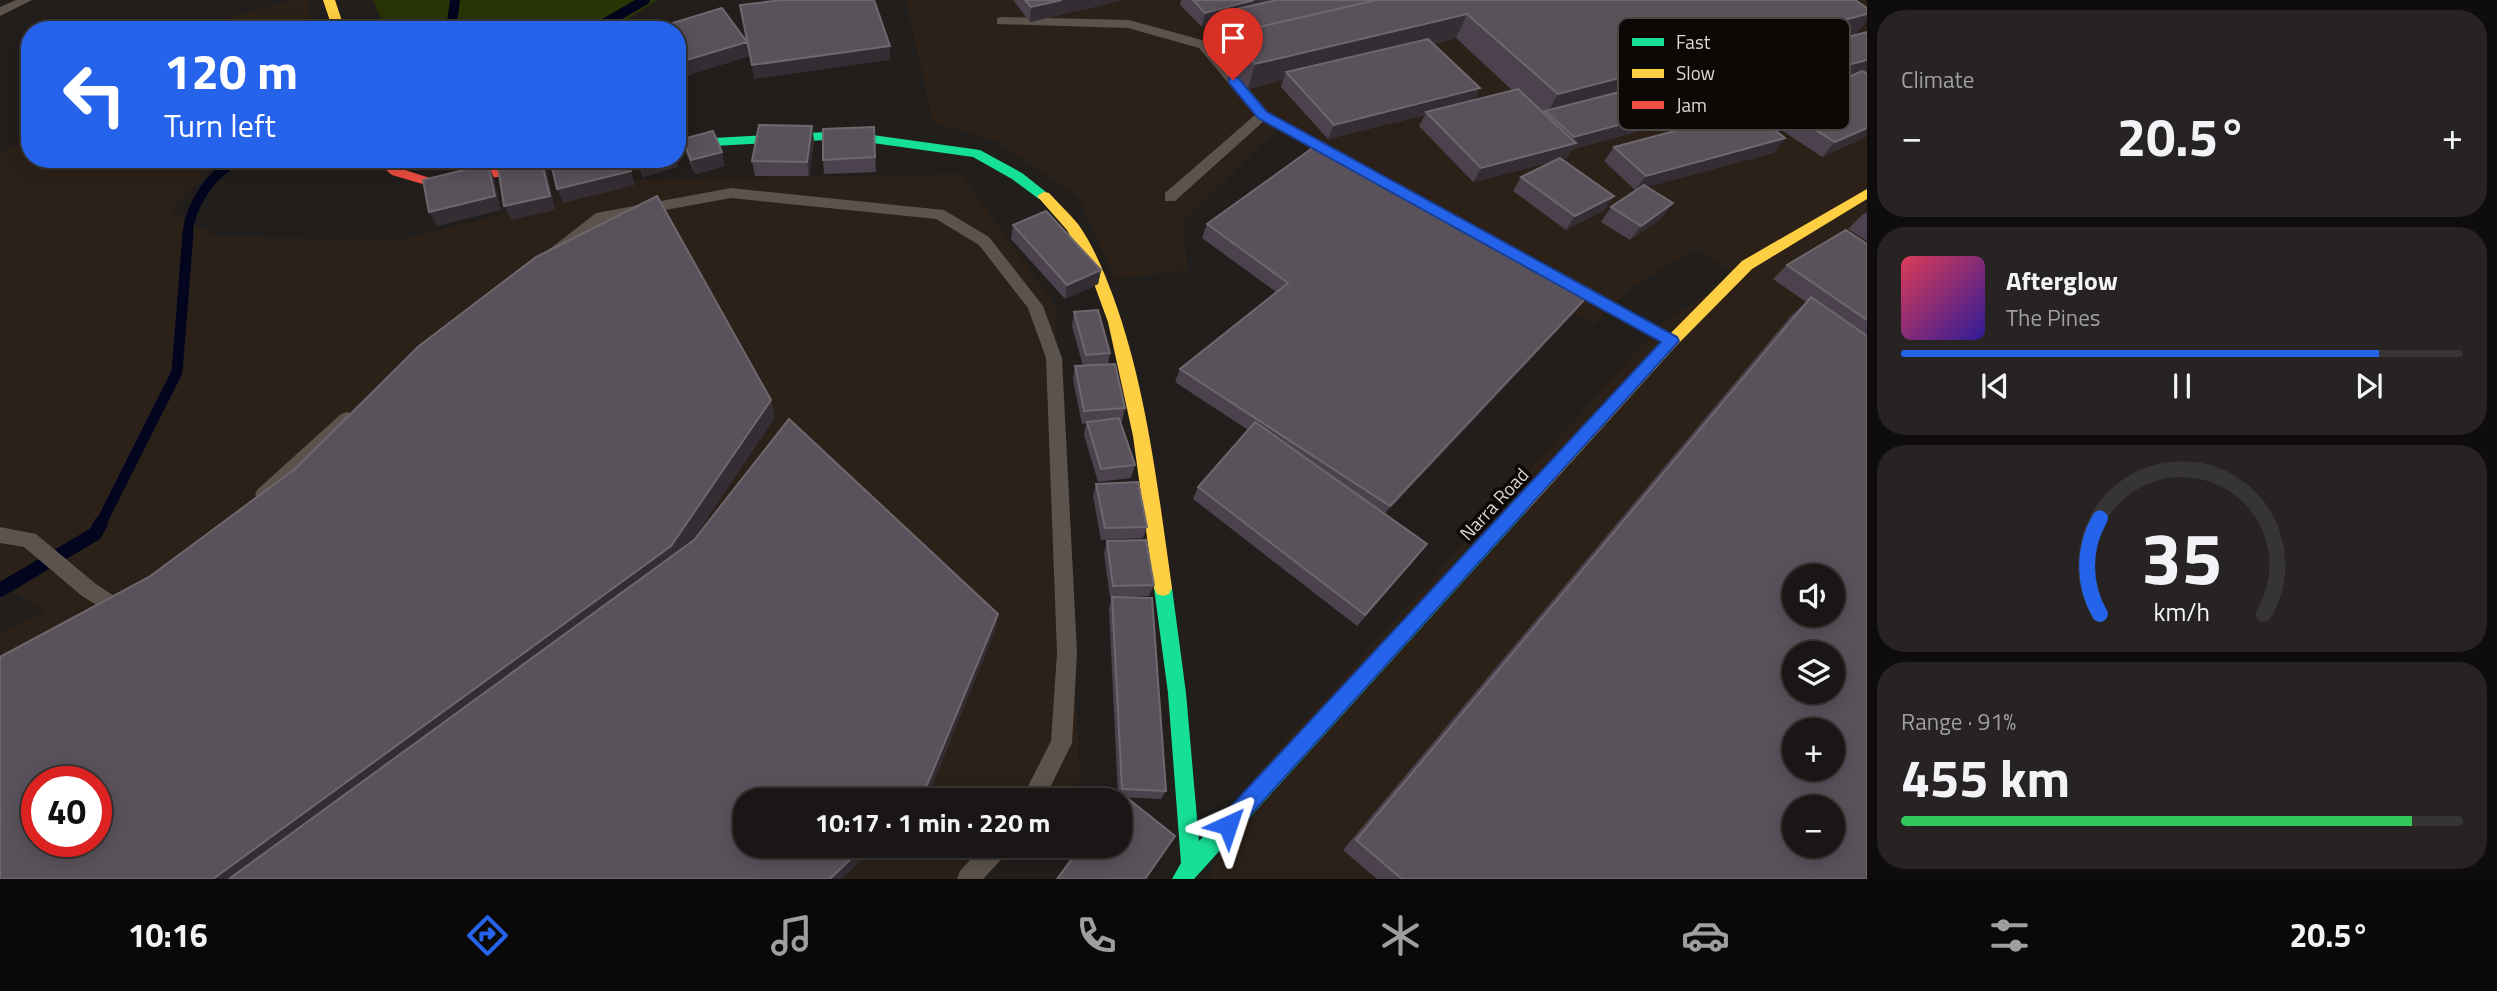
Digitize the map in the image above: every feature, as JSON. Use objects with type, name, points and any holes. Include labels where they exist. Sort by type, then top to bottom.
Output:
[{"type":"street","points":[[329,0],[336,21]]},
{"type":"street","points":[[686,144],[845,135],[976,153],[1017,176],[1063,211],[1097,270],[1113,312],[1145,453],[1177,694],[1191,865]]},
{"type":"street","points":[[391,168],[433,184],[532,168]]},
{"type":"street","name":"Narra Road","points":[[1182,879],[1191,865],[1672,341],[1747,265],[1867,193]]},
{"type":"lane","points":[[0,12],[26,0]]},
{"type":"lane","points":[[1001,21],[1129,23],[1204,45],[1263,115],[1672,341]]},
{"type":"lane","points":[[1170,197],[1263,115]]},
{"type":"lane","points":[[535,267],[601,217],[731,193],[939,214],[984,241],[1035,306],[1054,358],[1067,653],[1061,743],[1038,788]]},
{"type":"lane","points":[[249,505],[362,404]]},
{"type":"lane","points":[[0,535],[29,540],[89,590],[122,603],[93,621]]},
{"type":"lane","points":[[968,879],[987,858]]},
{"type":"shaded area","points":[[292,0],[308,0],[310,21],[221,21]]},
{"type":"shaded area","points":[[906,0],[1867,0],[1867,879],[1208,879],[1256,774],[1662,323],[1736,275],[1696,248],[1633,287],[1593,325],[1276,130],[1183,222],[1188,270],[1115,279],[1078,196],[996,141],[933,123]]},
{"type":"shaded area","points":[[21,141],[21,168],[213,168],[170,211],[219,237],[398,240],[646,179],[961,174],[1055,305],[1080,780],[1072,788],[733,788],[733,858],[1006,858],[986,879],[0,879],[0,634],[44,612],[0,582],[0,154]]},
{"type":"green space","points":[[373,0],[657,0],[625,21],[382,21]]},
{"type":"building","points":[[782,0],[874,0],[890,46],[752,65],[740,5]]},
{"type":"building","points":[[1025,0],[1062,0],[1031,7]]},
{"type":"building","points":[[1193,0],[1254,0],[1205,13]]},
{"type":"building","points":[[1277,0],[1377,0],[1241,31],[1223,12]]},
{"type":"building","points":[[1377,0],[1855,0],[1867,8],[1867,14],[1850,18],[1618,18],[1618,78],[1558,94],[1467,14],[1255,64],[1228,34]]},
{"type":"building","points":[[722,8],[747,42],[686,60],[686,21],[679,21]]},
{"type":"building","points":[[1867,32],[1867,60],[1850,64],[1850,37]]},
{"type":"building","points":[[1428,39],[1480,88],[1334,125],[1286,72]]},
{"type":"building","points":[[1862,71],[1867,74],[1867,128],[1835,142],[1816,130],[1850,130],[1850,76]]},
{"type":"building","points":[[1518,89],[1576,143],[1481,168],[1426,112]]},
{"type":"building","points":[[1618,92],[1618,125],[1574,137],[1545,111]]},
{"type":"building","points":[[759,125],[812,126],[807,162],[752,161]]},
{"type":"building","points":[[874,127],[875,157],[823,160],[823,129]]},
{"type":"building","points":[[1678,130],[1775,130],[1785,138],[1646,176],[1614,147]]},
{"type":"building","points":[[713,131],[722,152],[691,160],[686,138]]},
{"type":"building","points":[[1314,147],[1585,299],[1390,506],[1180,369],[1288,283],[1207,224]]},
{"type":"building","points":[[1560,158],[1614,196],[1575,216],[1521,177]]},
{"type":"building","points":[[472,168],[489,168],[495,196],[429,212],[423,180]]},
{"type":"building","points":[[498,168],[543,168],[550,196],[504,206]]},
{"type":"building","points":[[552,168],[630,168],[631,171],[557,189]]},
{"type":"building","points":[[1644,185],[1673,203],[1641,226],[1611,207]]},
{"type":"building","points":[[657,196],[771,400],[671,546],[213,879],[0,879],[0,657],[149,577],[295,469],[419,346],[536,257]]},
{"type":"building","points":[[1046,211],[1101,270],[1067,285],[1013,225]]},
{"type":"building","points":[[1846,230],[1867,244],[1867,320],[1787,265]]},
{"type":"building","points":[[1811,297],[1867,336],[1867,879],[1402,879],[1356,840]]},
{"type":"building","points":[[1098,310],[1110,353],[1086,355],[1074,312]]},
{"type":"building","points":[[1115,364],[1125,408],[1084,411],[1075,366]]},
{"type":"building","points":[[1119,418],[1135,465],[1101,469],[1087,422]]},
{"type":"building","points":[[789,419],[998,614],[924,788],[733,788],[733,858],[852,858],[830,879],[229,879],[694,540]]},
{"type":"building","points":[[1255,422],[1427,544],[1365,615],[1198,487]]},
{"type":"building","points":[[1138,482],[1147,527],[1105,528],[1096,484]]},
{"type":"building","points":[[1146,540],[1154,585],[1113,586],[1107,541]]},
{"type":"building","points":[[1112,597],[1152,598],[1166,791],[1122,788]]},
{"type":"building","points":[[1132,802],[1175,836],[1145,879],[1057,879],[1072,858],[1132,858]]},
{"type":"waterway","points":[[452,21],[455,0]]},
{"type":"waterway","points":[[609,21],[645,0]]},
{"type":"waterway","points":[[187,236],[193,212],[204,190],[226,168]]},
{"type":"waterway","points":[[100,525],[177,372],[188,234]]},
{"type":"waterway","points":[[0,590],[95,534],[101,523]]},
{"type":"traffic: fast","points":[[686,144],[844,135],[976,153],[1017,176],[1044,196]]},
{"type":"traffic: fast","points":[[1182,879],[1191,865],[1520,507]]},
{"type":"traffic: fast","points":[[1163,588],[1177,693],[1191,865]]},
{"type":"traffic: slow","points":[[329,0],[336,21]]},
{"type":"traffic: slow","points":[[1520,507],[1672,341],[1747,265],[1867,193]]},
{"type":"traffic: slow","points":[[1044,196],[1073,227],[1096,270],[1115,322],[1130,378],[1141,436],[1163,588]]},
{"type":"traffic: jam","points":[[391,168],[433,183],[529,168]]},
{"type":"route","points":[[1228,825],[1672,341],[1263,115],[1233,80]]}]
